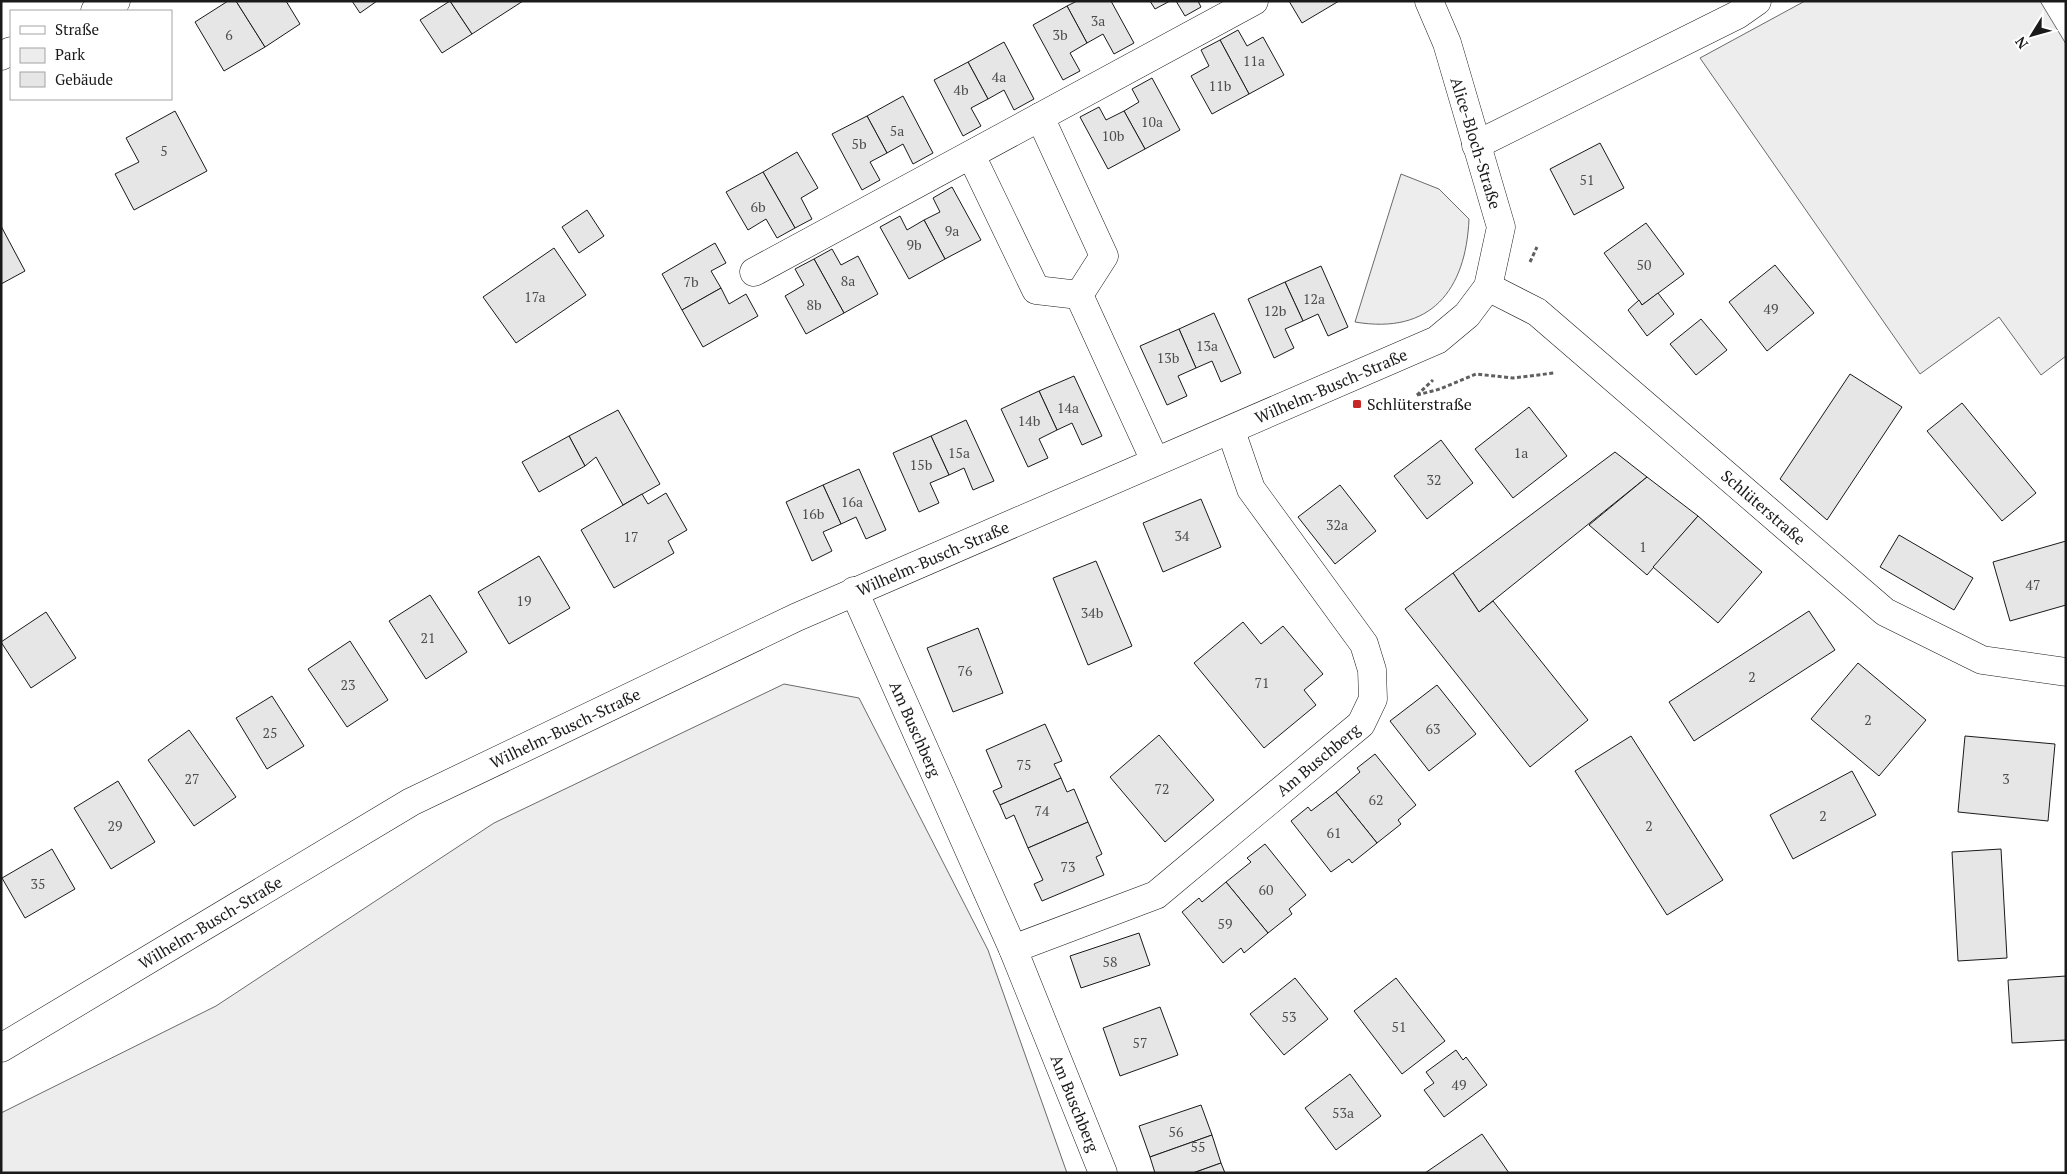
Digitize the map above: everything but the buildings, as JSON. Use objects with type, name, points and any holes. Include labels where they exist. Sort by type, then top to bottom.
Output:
[{"type":"street","points":[[97,10],[116,1]]},
{"type":"street","points":[[754,272],[1254,1]]},
{"type":"street","name":"Alice-Bloch-Straße","points":[[1429,1],[1446,43],[1501,227],[1488,287]]},
{"type":"street","points":[[1476,145],[1737,15],[1757,1]]},
{"type":"street","points":[[1040,117],[1104,256],[1080,295]]},
{"type":"street","points":[[971,155],[1036,290],[1080,295]]},
{"type":"street","name":"Wilhelm-Busch-Straße","points":[[1,1048],[411,802],[854,592],[1156,461],[1231,431],[1437,340],[1467,315],[1488,287]]},
{"type":"street","name":"Schlüterstraße","points":[[1488,287],[1537,312],[1885,612],[1982,660],[2066,672]]},
{"type":"street","points":[[1080,295],[1156,461]]},
{"type":"street","name":"Am Buschberg","points":[[1013,949],[1156,894],[1361,724],[1373,699],[1372,670],[1364,644],[1251,489],[1231,431]]},
{"type":"street","name":"Am Buschberg","points":[[854,592],[1013,949],[1103,1173]]},
{"type":"path","points":[[1417,395],[1440,389],[1476,374],[1513,378],[1546,376],[1555,372]]},
{"type":"green space","points":[[1805,1],[2040,1],[2066,44],[2066,356],[2041,375],[1999,317],[1920,374],[1700,58]]},
{"type":"green space","points":[[1401,174],[1439,189],[1469,219],[1461,267],[1452,286],[1439,302],[1424,314],[1404,321],[1382,324],[1355,322]]},
{"type":"green space","points":[[784,684],[859,698],[988,950],[1067,1173],[1,1173],[1,1113],[216,1006],[494,823]]},
{"type":"place","name":"Schlüterstraße","points":[[1357,404]]}]
